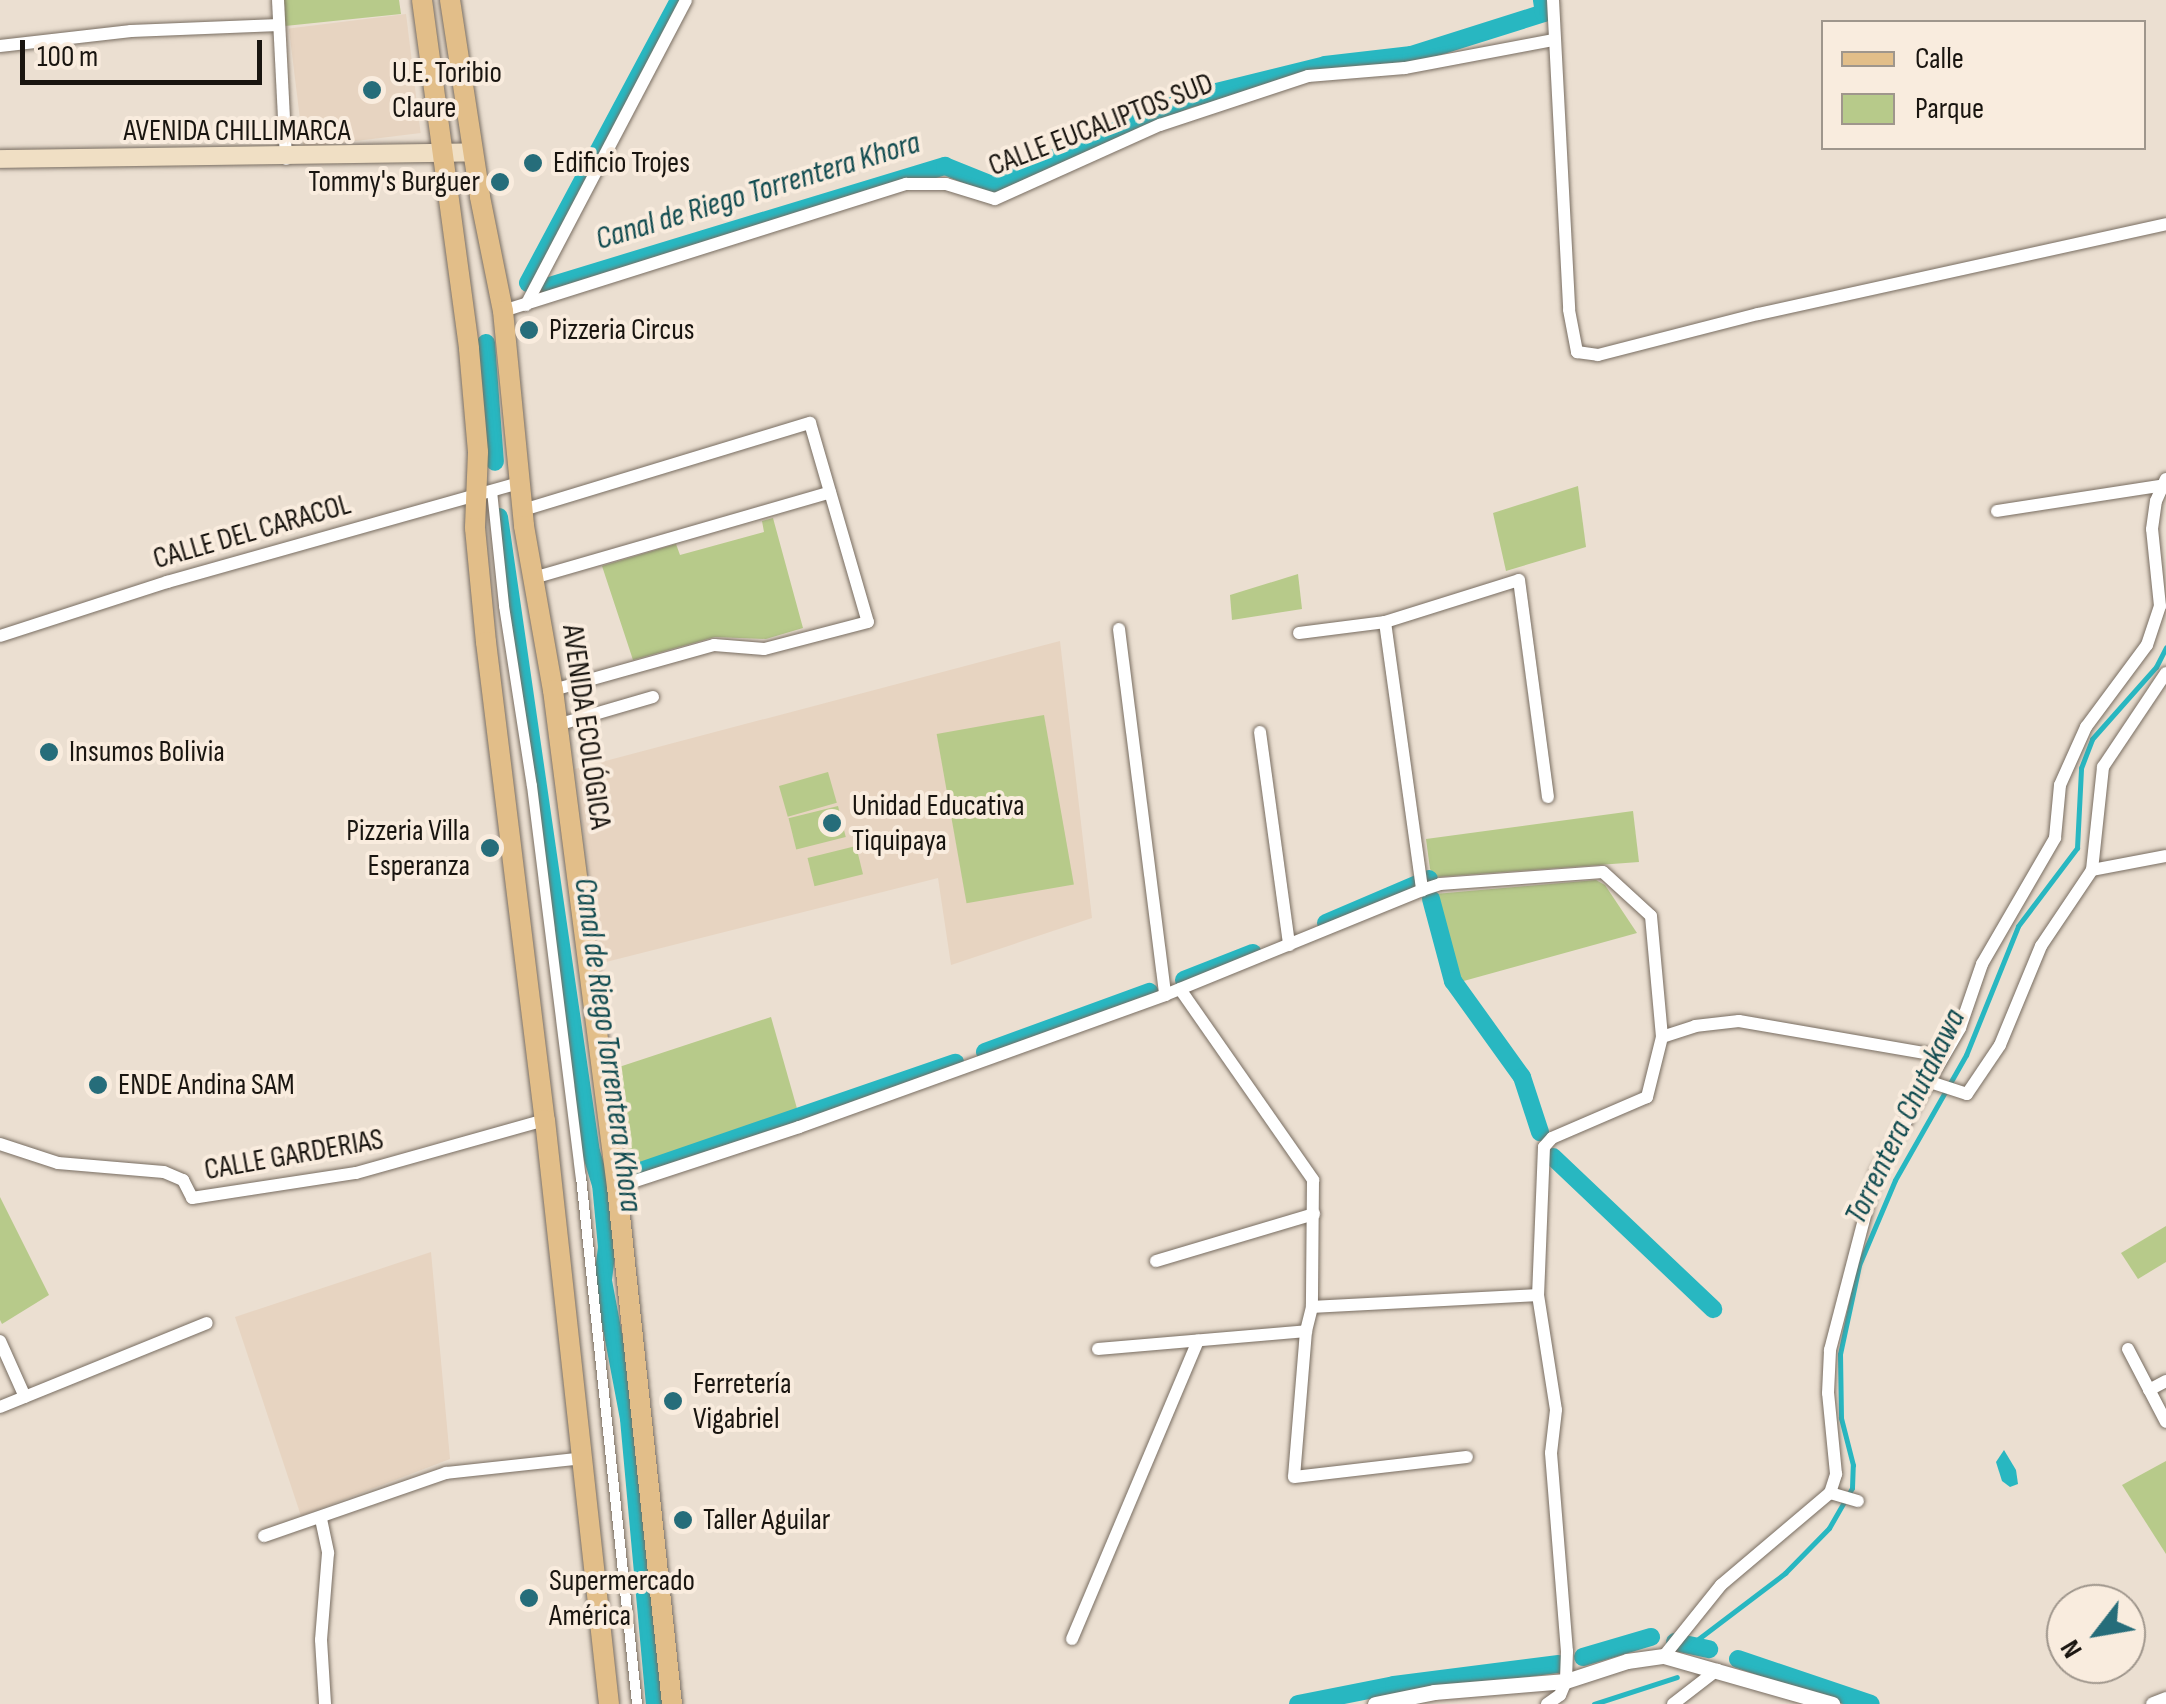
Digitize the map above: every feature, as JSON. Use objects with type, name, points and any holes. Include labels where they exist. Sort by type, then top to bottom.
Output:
[{"type":"main road","points":[[422,0],[469,348],[484,494],[486,642],[545,1120],[609,1704]]},
{"type":"main road","name":"AVENIDA ECOLÓGICA","points":[[450,0],[503,311],[523,510],[553,690],[618,1187],[672,1704]]},
{"type":"main road","name":"AVENIDA CHILLIMARCA","points":[[0,160],[442,156],[474,152]]},
{"type":"street","points":[[278,0],[286,158]]},
{"type":"street","points":[[526,305],[686,0]]},
{"type":"street","points":[[1553,0],[1569,310],[1577,352],[1598,354],[1758,314],[2166,224]]},
{"type":"street","points":[[0,46],[131,31],[279,25]]},
{"type":"street","name":"CALLE EUCALIPTOS SUD","points":[[503,311],[906,184],[946,184],[995,199],[1160,125],[1308,76],[1404,68],[1553,40]]},
{"type":"street","points":[[523,510],[810,422],[868,622],[764,649],[714,646],[553,690]]},
{"type":"street","name":"CALLE DEL CARACOL","points":[[0,636],[356,527],[520,483]]},
{"type":"street","points":[[1837,1495],[1828,1393],[1830,1350],[1876,1173],[1960,1028],[1982,964],[2055,838],[2060,785],[2086,727],[2147,646],[2160,606],[2152,529],[2165,483],[1998,512]]},
{"type":"street","points":[[532,578],[830,492]]},
{"type":"street","points":[[484,494],[532,786],[582,1178],[636,1704]]},
{"type":"street","points":[[1299,632],[1385,622],[1519,580],[1548,797]]},
{"type":"street","points":[[1385,622],[1422,890]]},
{"type":"street","points":[[1120,629],[1165,995]]},
{"type":"street","points":[[1927,1081],[1967,1094],[2000,1045],[2041,946],[2092,870],[2103,766],[2166,672]]},
{"type":"street","points":[[557,724],[653,697]]},
{"type":"street","points":[[1260,732],[1289,945]]},
{"type":"street","points":[[2092,870],[2166,856]]},
{"type":"street","points":[[618,1187],[799,1127],[1165,995],[1440,884],[1603,872],[1651,916],[1662,1037],[1647,1096],[1552,1138],[1544,1147],[1538,1295],[1556,1410],[1551,1454],[1566,1681],[1560,1695],[1547,1704]]},
{"type":"street","points":[[1180,989],[1313,1180],[1312,1307],[1306,1331],[1294,1478],[1468,1458]]},
{"type":"street","points":[[1662,1037],[1696,1026],[1740,1021],[1941,1056]]},
{"type":"street","name":"CALLE GARDERIAS","points":[[0,1144],[58,1163],[164,1172],[182,1180],[192,1198],[356,1173],[545,1120]]},
{"type":"street","points":[[1156,1261],[1314,1214]]},
{"type":"street","points":[[1312,1307],[1538,1295]]},
{"type":"street","points":[[0,1408],[207,1323]]},
{"type":"street","points":[[1098,1349],[1306,1331]]},
{"type":"street","points":[[1072,1640],[1198,1340]]},
{"type":"street","points":[[0,1342],[25,1397]]},
{"type":"street","points":[[2128,1349],[2166,1422]]},
{"type":"street","points":[[2150,1390],[2166,1382]]},
{"type":"street","points":[[264,1536],[322,1519],[446,1472],[584,1458]]},
{"type":"street","points":[[1837,1495],[1858,1501]]},
{"type":"street","points":[[1664,1656],[1721,1585],[1837,1495]]},
{"type":"street","points":[[322,1519],[328,1553],[321,1640],[325,1704]]},
{"type":"street","points":[[1375,1704],[1434,1692],[1566,1681],[1627,1661],[1664,1656],[1832,1704]]},
{"type":"street","points":[[1673,1704],[1713,1669]]},
{"type":"street","points":[[2153,1704],[2166,1698]]},
{"type":"shaded area","points":[[406,14],[421,133],[304,147],[289,28]]},
{"type":"shaded area","name":"Unidad Educativa Tiquipaya","points":[[1060,641],[1092,918],[951,965],[938,878],[602,963],[575,769]]},
{"type":"shaded area","points":[[431,1252],[450,1459],[301,1516],[235,1317]]},
{"type":"green space","points":[[284,0],[399,0],[401,14],[285,26]]},
{"type":"green space","points":[[1578,486],[1586,547],[1506,571],[1493,513]]},
{"type":"green space","points":[[773,518],[803,628],[766,639],[715,637],[633,660],[602,566],[676,544],[680,555],[764,532],[762,521]]},
{"type":"green space","points":[[1298,574],[1302,609],[1232,620],[1230,595]]},
{"type":"green space","points":[[1044,715],[1074,884],[967,903],[937,734]]},
{"type":"green space","points":[[828,772],[837,803],[788,817],[779,786]]},
{"type":"green space","points":[[838,806],[846,837],[796,849],[789,818]]},
{"type":"green space","points":[[1633,811],[1639,862],[1436,877],[1430,869],[1426,839]]},
{"type":"green space","points":[[856,846],[863,874],[815,886],[807,858]]},
{"type":"green space","points":[[1596,880],[1605,885],[1637,933],[1460,982],[1435,894]]},
{"type":"green space","points":[[771,1017],[798,1112],[631,1171],[616,1068]]},
{"type":"green space","points":[[0,1197],[49,1295],[2,1324],[0,1320]]},
{"type":"green space","points":[[2166,1226],[2166,1262],[2138,1279],[2121,1253]]},
{"type":"green space","points":[[2166,1461],[2166,1554],[2122,1485]]},
{"type":"water","points":[[2004,1450],[2016,1470],[2018,1484],[2010,1487],[2002,1481],[1996,1462]]},
{"type":"waterway","name":"Canal de Riego Torrentera Khora","points":[[528,283],[679,0]]},
{"type":"waterway","name":"Canal de Riego Torrentera Khora","points":[[546,287],[945,166],[992,185],[1188,99],[1325,65],[1411,55],[1544,13],[1542,0]]},
{"type":"waterway","name":"Canal de Riego Torrentera Khora","points":[[486,343],[495,462]]},
{"type":"waterway","name":"Canal de Riego Torrentera Khora","points":[[499,517],[591,1152],[601,1184],[607,1247],[603,1281],[629,1419],[655,1704]]},
{"type":"waterway","name":"Torrentera Chutakawa","points":[[1689,1646],[1785,1573],[1829,1528],[1852,1488],[1853,1465],[1841,1418],[1840,1354],[1859,1265],[1895,1180],[1966,1055],[2018,926],[2077,848],[2081,768],[2092,739],[2156,667],[2166,647]]},
{"type":"waterway","name":"Canal de Riego Torrentera Khora","points":[[1326,923],[1429,879]]},
{"type":"waterway","name":"Canal de Riego Torrentera Khora","points":[[1431,899],[1453,981],[1522,1077],[1540,1132]]},
{"type":"waterway","name":"Canal de Riego Torrentera Khora","points":[[1184,980],[1253,953]]},
{"type":"waterway","name":"Canal de Riego Torrentera Khora","points":[[985,1052],[1149,992]]},
{"type":"waterway","name":"Canal de Riego Torrentera Khora","points":[[629,1175],[955,1063]]},
{"type":"waterway","name":"Canal de Riego Torrentera Khora","points":[[1553,1157],[1713,1309]]},
{"type":"waterway","points":[[1583,1657],[1651,1637]]},
{"type":"waterway","name":"Torrentera Chutakawa","points":[[1675,1642],[1709,1649]]},
{"type":"waterway","points":[[1738,1659],[1871,1704]]},
{"type":"waterway","points":[[1298,1704],[1394,1685],[1559,1664]]},
{"type":"waterway","points":[[1594,1704],[1677,1677]]},
{"type":"place","name":"U.E. Toribio Claure","points":[[372,90]]},
{"type":"place","name":"Edificio Trojes","points":[[533,163]]},
{"type":"place","name":"Tommy's Burguer","points":[[500,182]]},
{"type":"place","name":"Pizzeria Circus","points":[[529,330]]},
{"type":"place","name":"Insumos Bolivia","points":[[49,752]]},
{"type":"place","name":"Unidad Educativa Tiquipaya","points":[[832,823]]},
{"type":"place","name":"Pizzeria Villa Esperanza","points":[[490,848]]},
{"type":"place","name":"ENDE Andina SAM","points":[[98,1085]]},
{"type":"place","name":"Ferretería Vigabriel","points":[[673,1401]]},
{"type":"place","name":"Taller Aguilar","points":[[683,1520]]},
{"type":"place","name":"Supermercado América","points":[[529,1598]]}]
